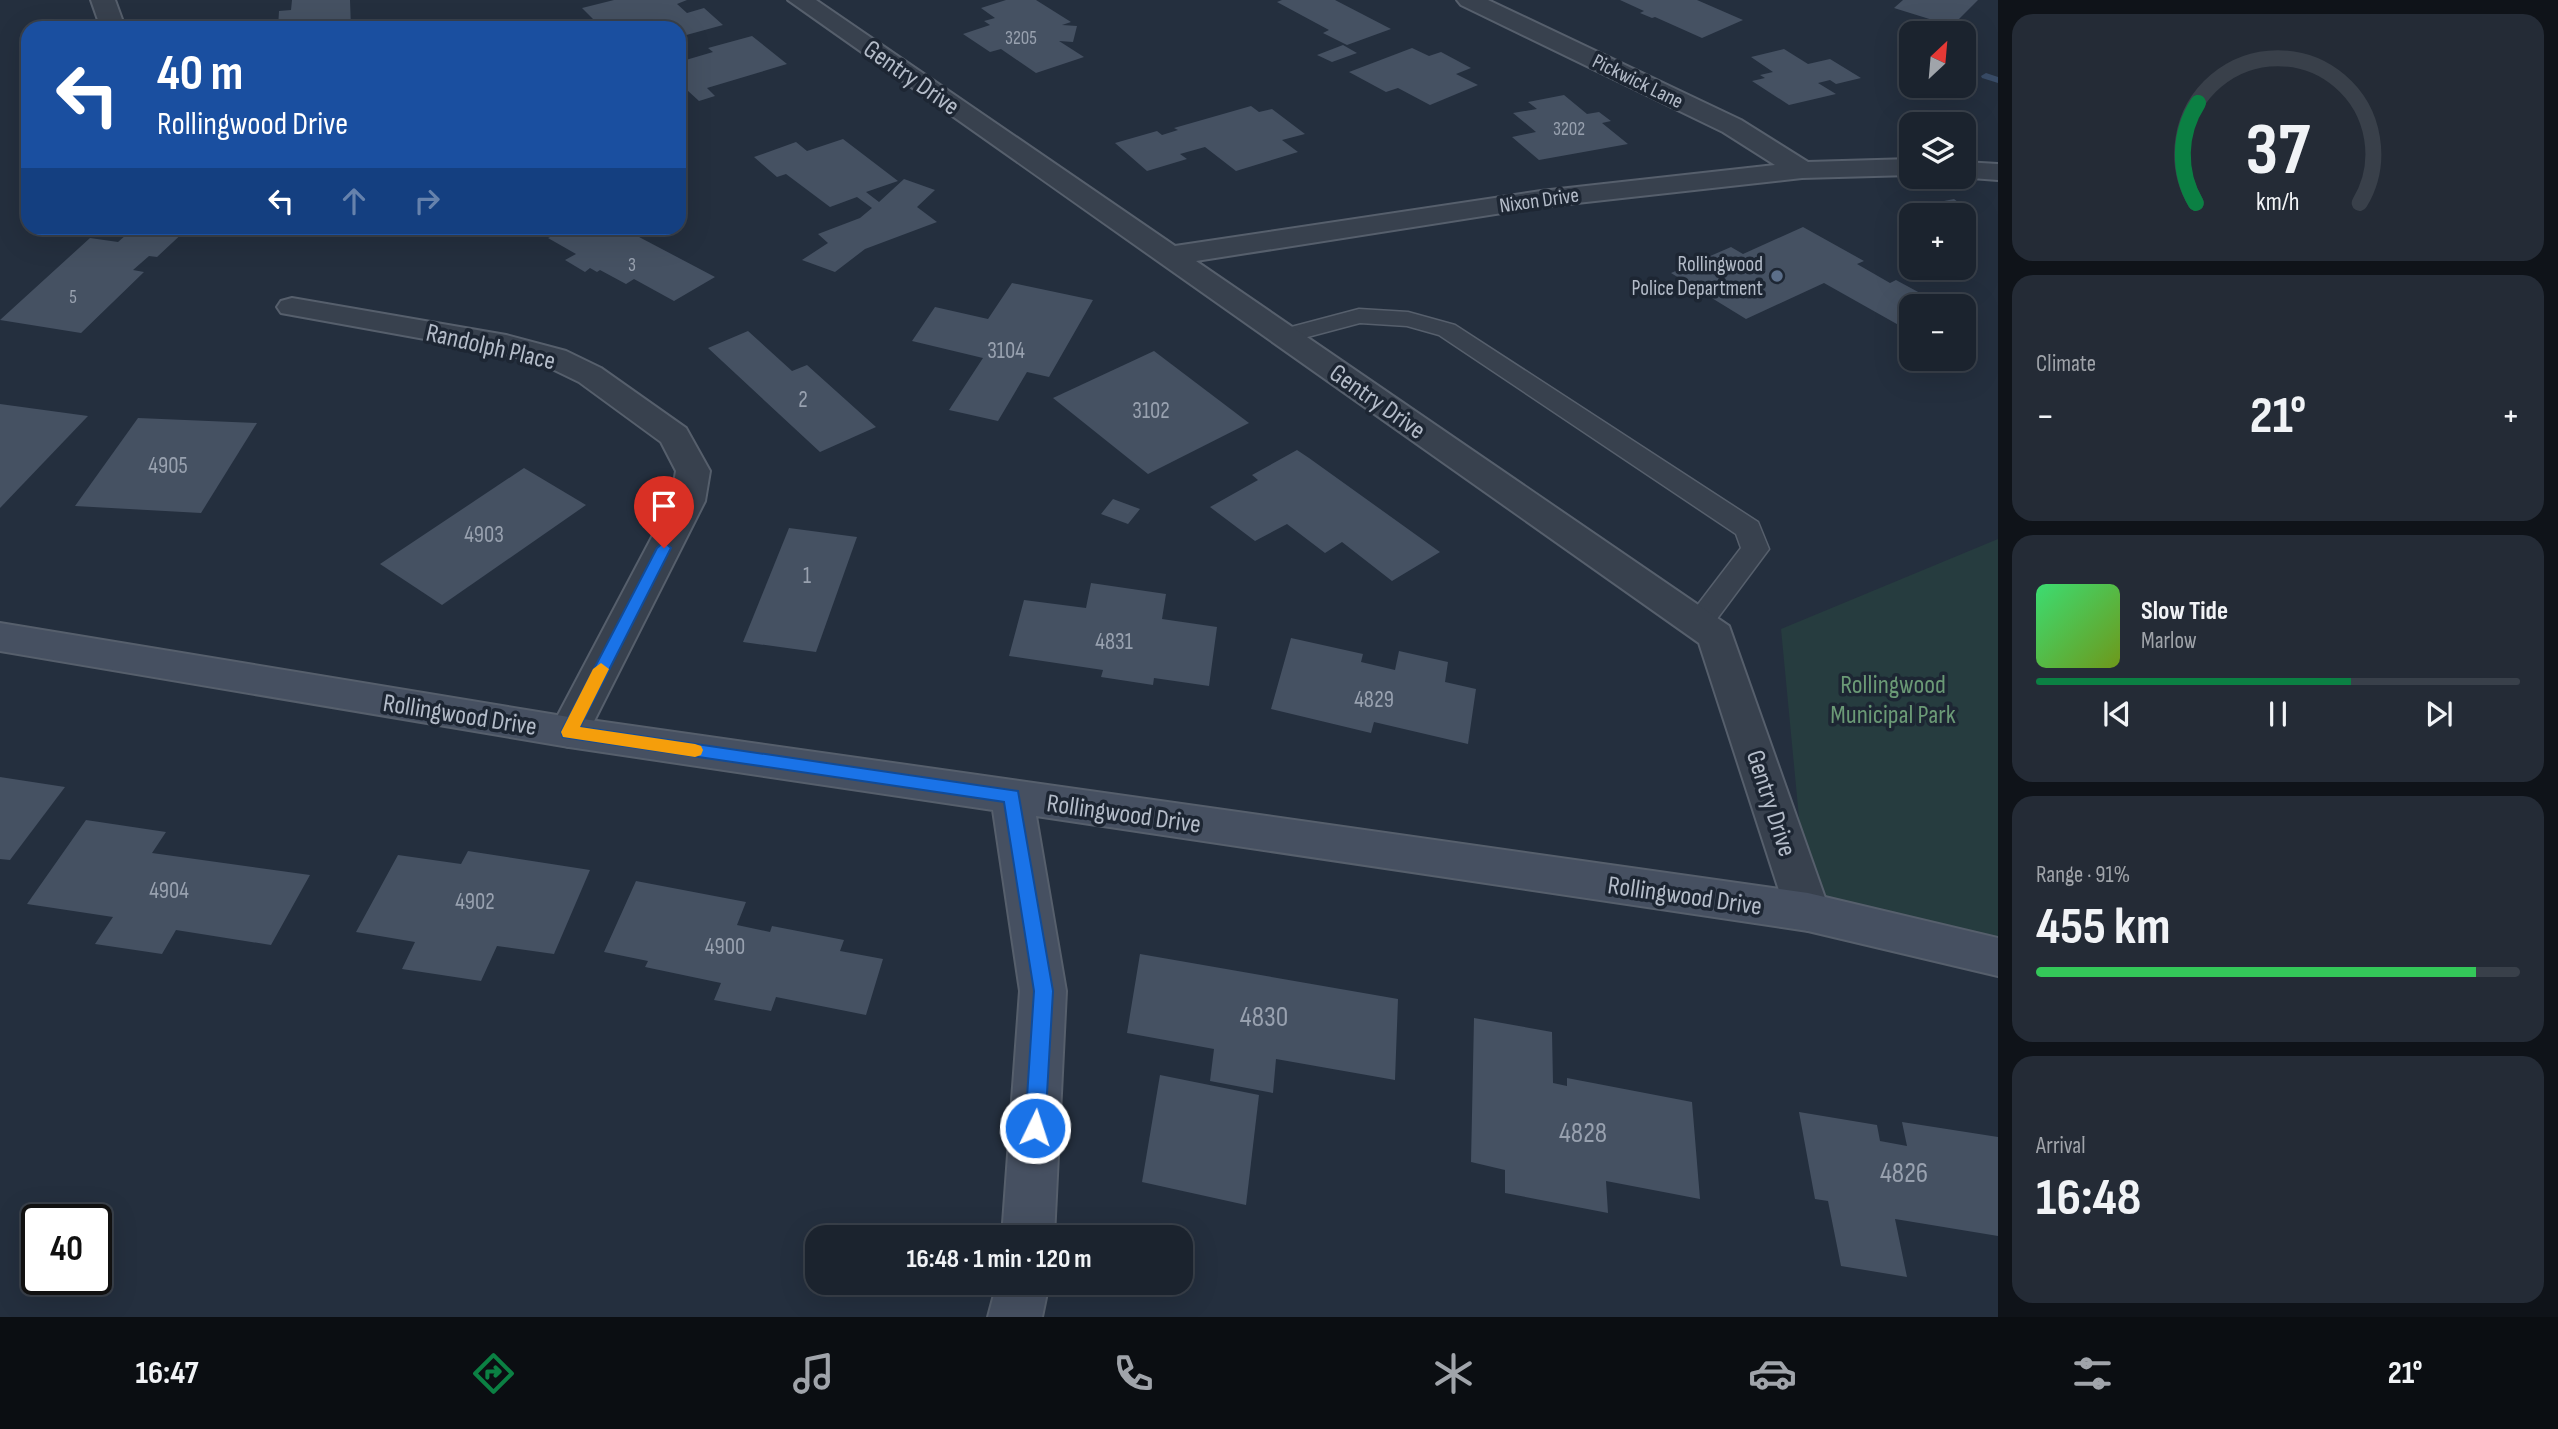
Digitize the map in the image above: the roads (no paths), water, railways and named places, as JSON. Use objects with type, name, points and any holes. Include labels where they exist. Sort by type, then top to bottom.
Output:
[{"type":"street","points":[[103,0],[111,21]]},
{"type":"street","name":"Gentry Drive","points":[[800,0],[1716,636],[1808,912]]},
{"type":"street","name":"Pickwick Lane","points":[[1469,0],[1732,126],[1801,170]]},
{"type":"street","name":"Nixon Drive","points":[[1170,256],[1541,199],[1801,170],[1899,167]]},
{"type":"street","points":[[1976,171],[1998,172]]},
{"type":"street","name":"Randolph Place","points":[[292,307],[506,344],[555,358],[590,375],[674,436],[693,471],[688,501],[569,732]]},
{"type":"street","name":"Rollingwood Drive","points":[[0,637],[569,732],[1808,912],[1998,957]]},
{"type":"street","points":[[1012,796],[1044,991],[1029,1225]]},
{"type":"street","points":[[1015,1317],[1020,1295]]},
{"type":"lane","points":[[1285,336],[1359,316],[1408,319],[1447,330],[1748,529],[1755,549],[1698,624]]},
{"type":"waterway","points":[[1986,76],[1998,80]]},
{"type":"place","name":"Rollingwood Police Department","points":[[1777,276]]},
{"type":"park label","name":"Rollingwood Municipal Park","points":[[1893,699]]}]
